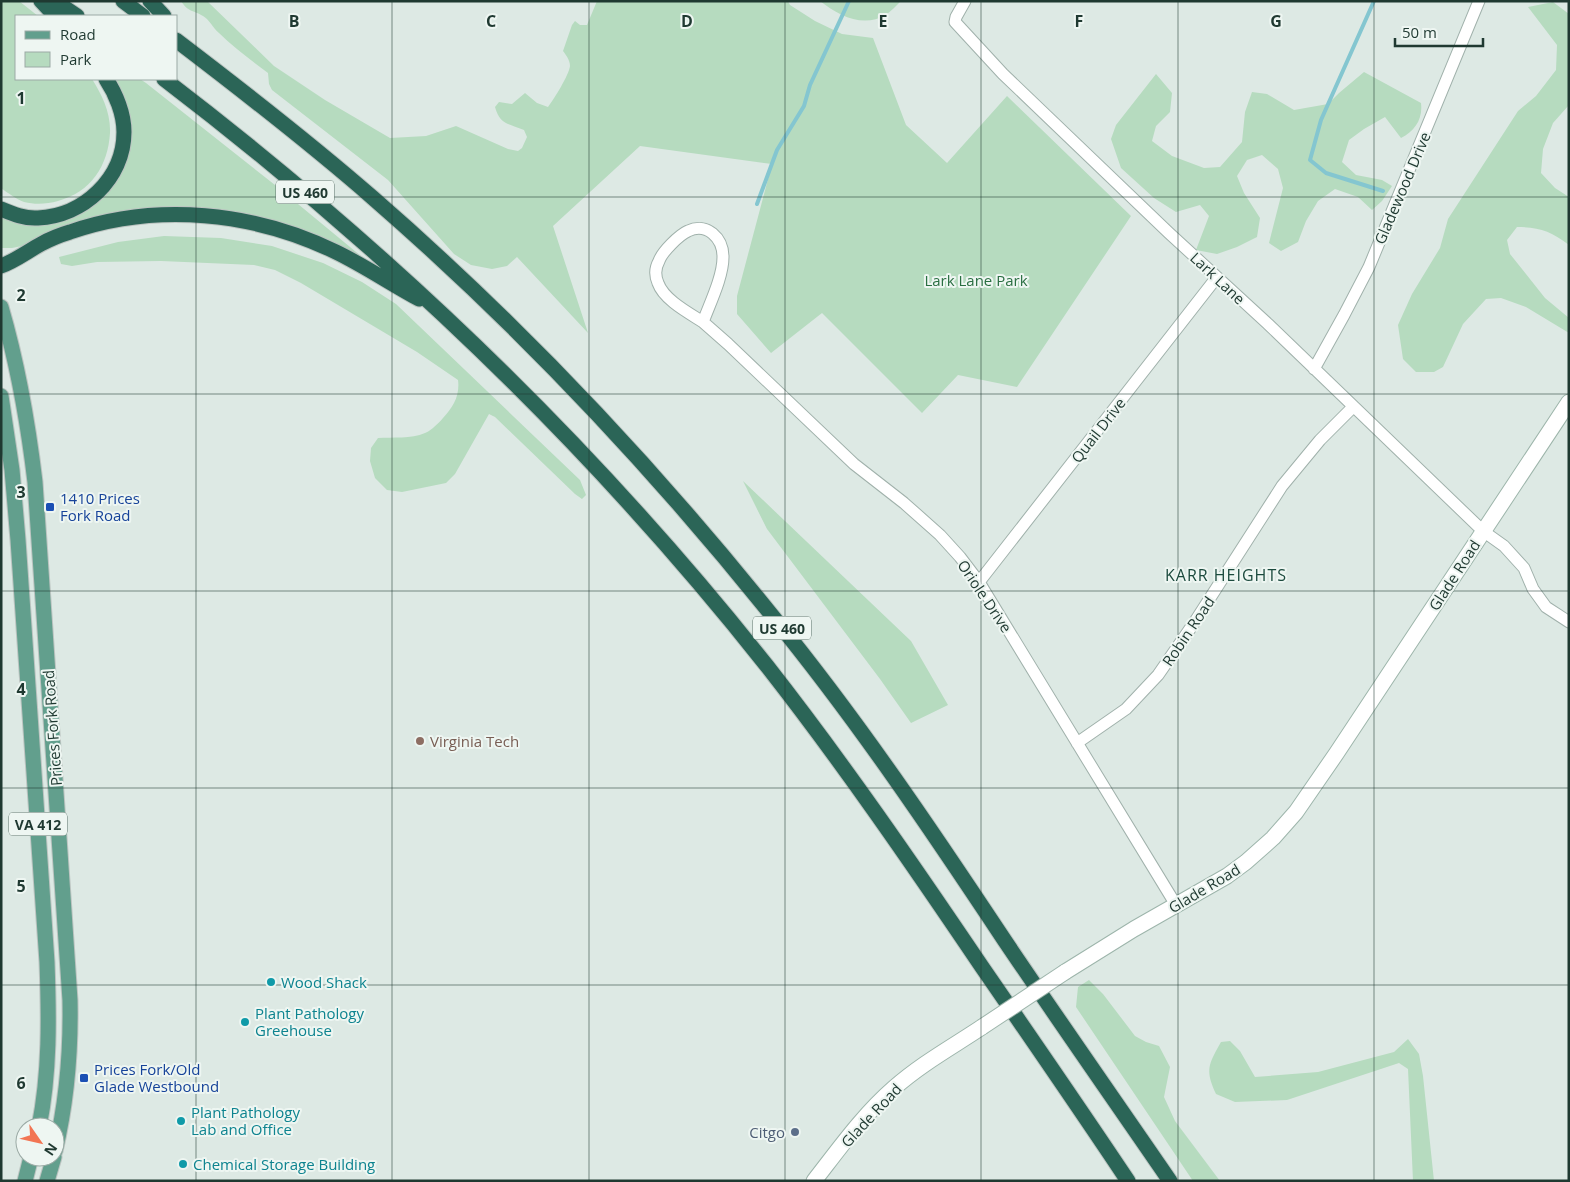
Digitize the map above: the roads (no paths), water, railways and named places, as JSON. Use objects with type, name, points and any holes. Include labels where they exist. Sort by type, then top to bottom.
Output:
[{"type":"highway","points":[[41,1],[54,15]]},
{"type":"highway","points":[[55,1],[75,15]]},
{"type":"highway","points":[[123,1],[143,15]]},
{"type":"highway","points":[[150,1],[163,15]]},
{"type":"highway","points":[[178,32],[200,58]]},
{"type":"highway","name":"US 460","points":[[178,42],[360,187],[442,260],[588,404],[701,530],[775,618],[865,737],[949,856],[1170,1181]]},
{"type":"highway","points":[[1,209],[18,216],[37,218],[56,216],[90,199],[106,184],[116,169],[122,151],[124,131],[120,107],[106,80]]},
{"type":"highway","name":"US 460","points":[[165,80],[248,144],[298,186],[362,240],[441,312],[549,418],[615,488],[692,575],[766,665],[831,750],[894,838],[1128,1181]]},
{"type":"highway","points":[[1,266],[44,242],[101,223],[160,214],[220,217],[262,225],[309,240],[358,263],[441,312]]},
{"type":"main road","name":"Prices Fork Road","points":[[1,307],[12,344],[22,392],[30,434],[35,482],[70,1000],[70,1057],[62,1117]]},
{"type":"main road","name":"Prices Fork Road","points":[[1,396],[11,460],[18,530],[47,962],[48,1050],[46,1080],[40,1117]]},
{"type":"main road","points":[[25,1181],[28,1167]]},
{"type":"street","name":"Lark Lane","points":[[965,1],[955,22],[1003,74],[1483,531],[1504,546],[1524,568],[1533,589],[1546,607],[1569,622]]},
{"type":"street","name":"Gladewood Drive","points":[[1314,369],[1369,268],[1479,1]]},
{"type":"street","name":"Oriole Drive","points":[[703,322],[720,275],[723,257],[722,245],[719,239],[710,232],[699,229],[686,232],[661,256],[656,269],[656,277],[662,290],[676,304],[703,322],[854,464],[904,503],[940,535],[960,557],[979,582],[1176,906]]},
{"type":"street","name":"Quail Drive","points":[[979,582],[1217,277]]},
{"type":"street","name":"Glade Road","points":[[814,1181],[867,1116],[894,1087],[934,1057],[1134,929],[1212,886],[1246,862],[1273,838],[1296,812],[1341,746],[1569,402]]},
{"type":"street","name":"Robin Road","points":[[1077,743],[1126,709],[1155,679],[1190,630],[1286,480],[1320,440],[1353,407]]},
{"type":"waterway","points":[[757,204],[777,150],[804,106],[810,85],[849,1]]},
{"type":"waterway","points":[[1374,1],[1321,120],[1310,160],[1326,173],[1383,191]]},
{"type":"place","name":"1410 Prices Fork Road","points":[[50,507]]},
{"type":"place","name":"Virginia Tech","points":[[420,741]]},
{"type":"place","name":"Wood Shack","points":[[271,982]]},
{"type":"place","name":"Plant Pathology Greehouse","points":[[245,1022]]},
{"type":"place","name":"Prices Fork/Old Glade Westbound","points":[[84,1078]]},
{"type":"place","name":"Plant Pathology Lab and Office","points":[[181,1121]]},
{"type":"place","name":"Citgo","points":[[795,1132]]},
{"type":"place","name":"Chemical Storage Building","points":[[183,1164]]},
{"type":"district","name":"KARR HEIGHTS","points":[[1226,575]]},
{"type":"park label","name":"Lark Lane Park","points":[[976,280]]}]
